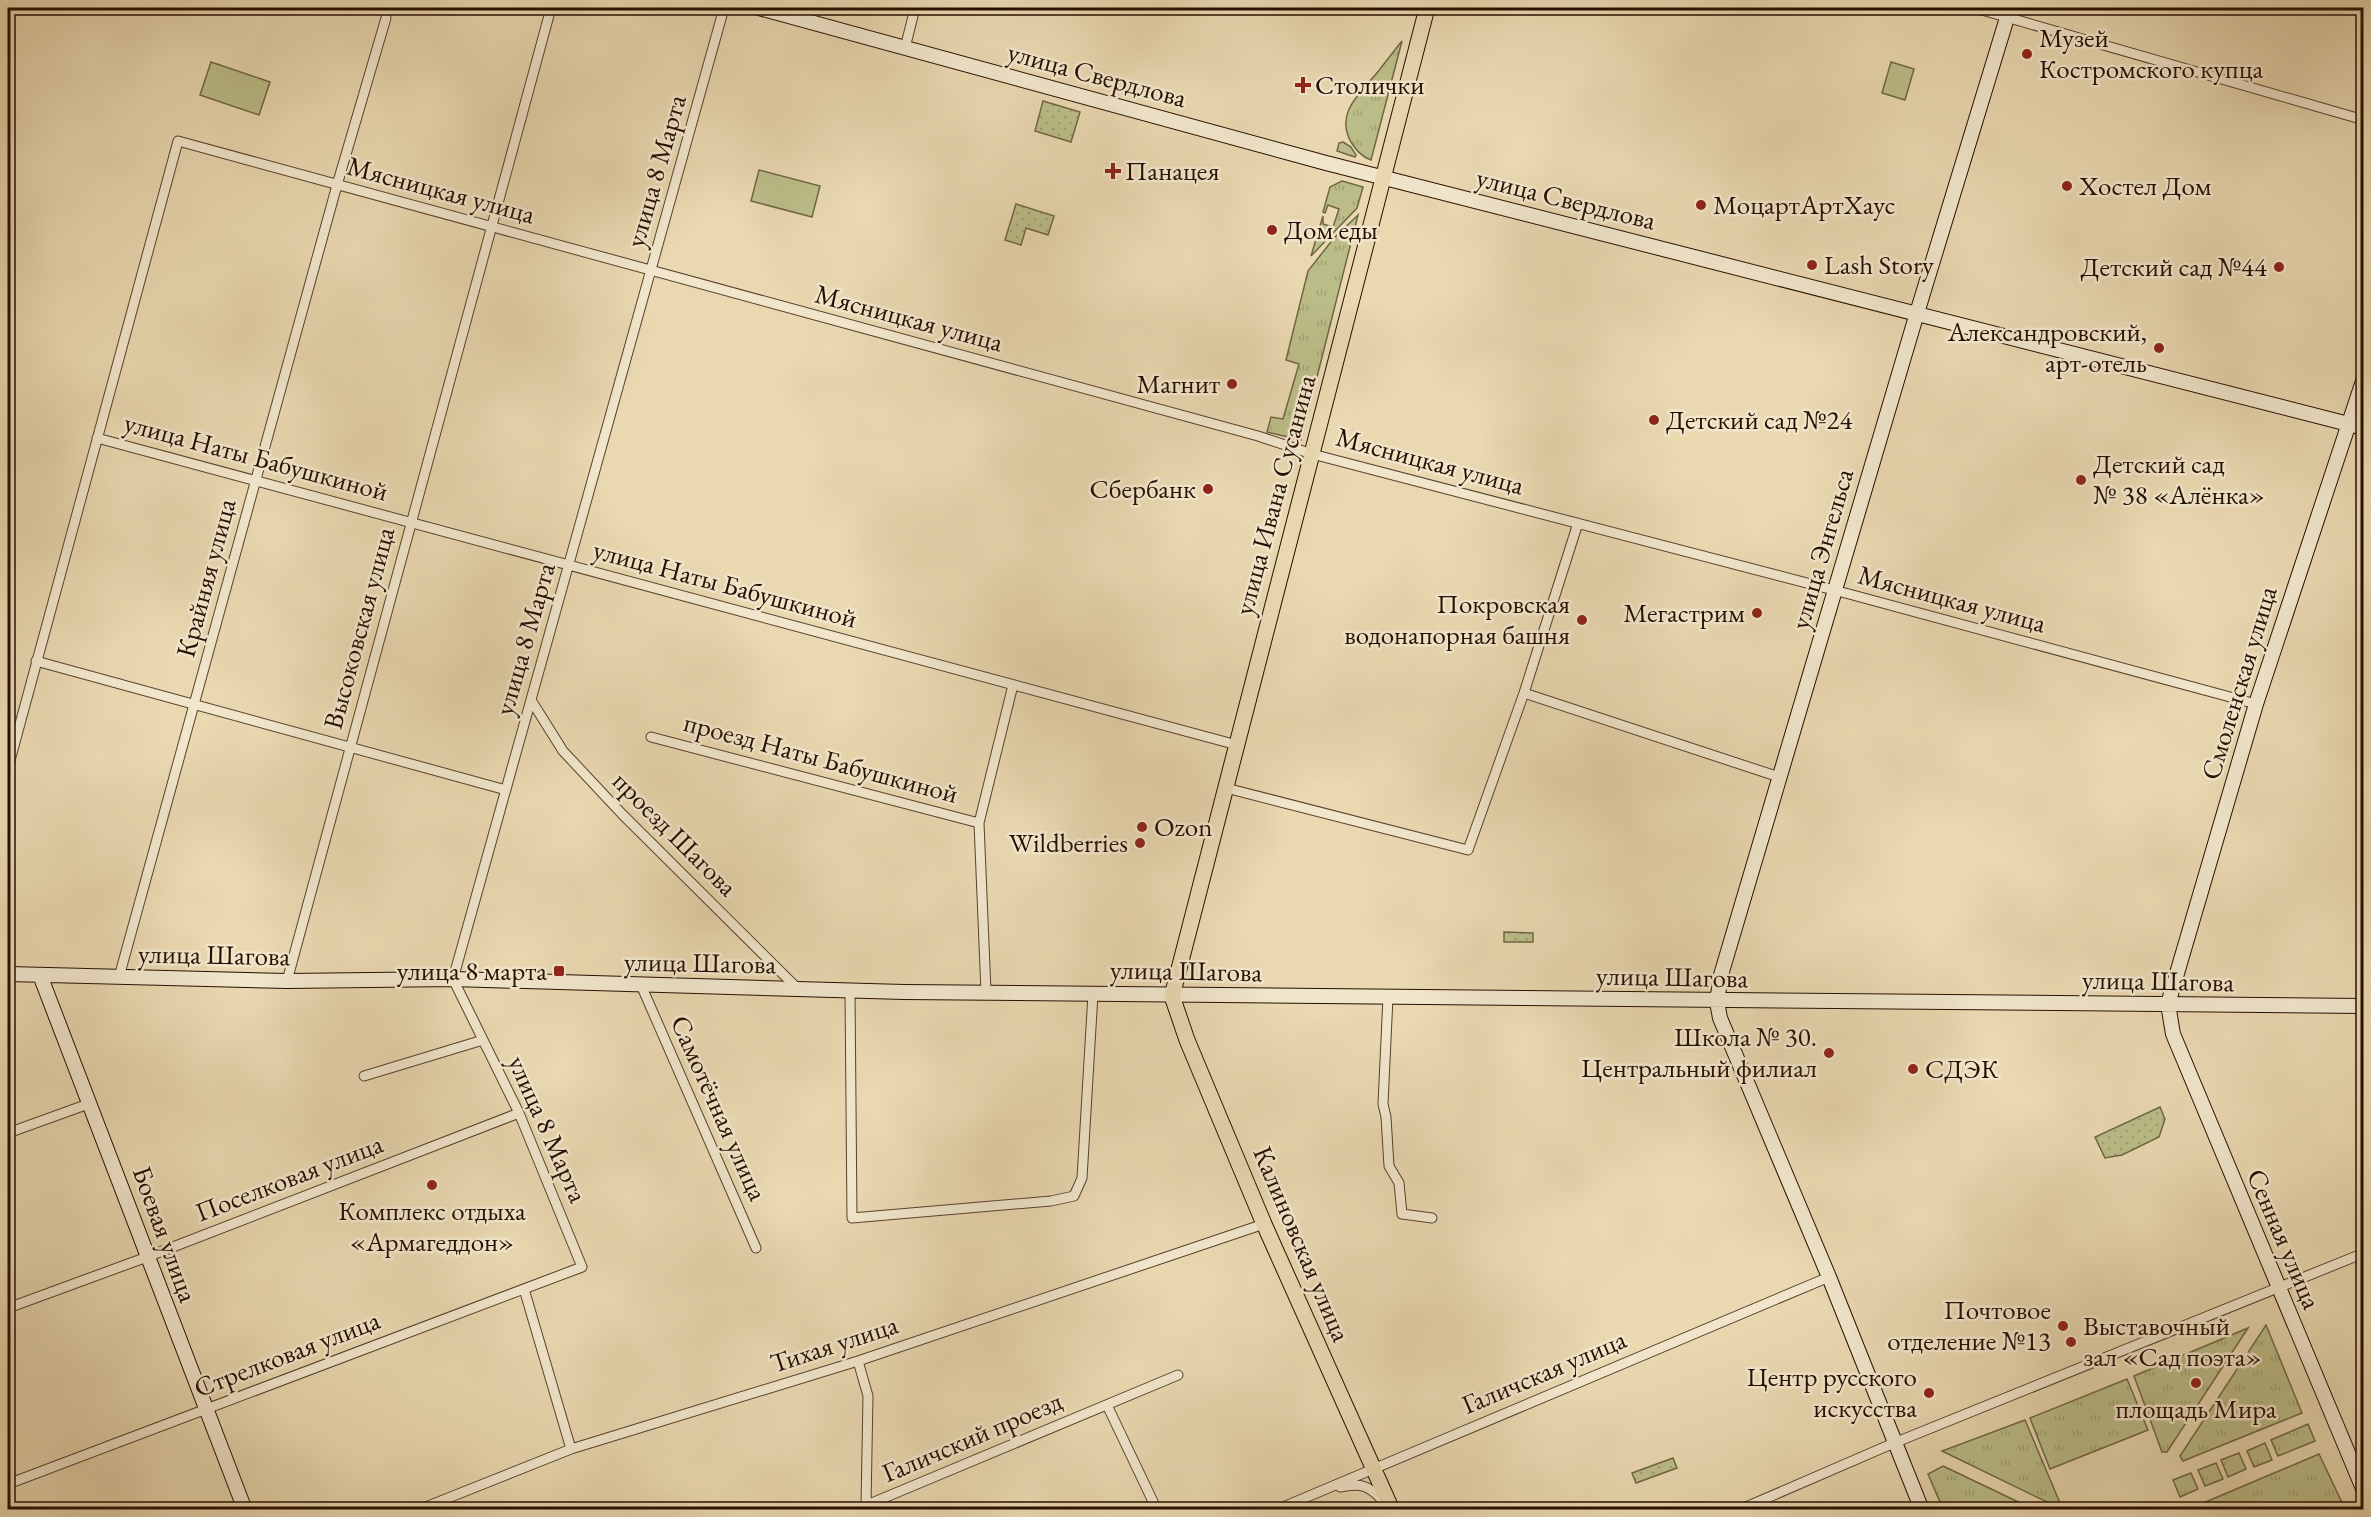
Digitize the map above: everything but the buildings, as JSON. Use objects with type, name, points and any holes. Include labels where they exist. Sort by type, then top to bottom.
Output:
[{"type":"main road","name":"улица Свердлова","points":[[759,8],[1326,163],[2364,428]]},
{"type":"main road","name":"улица Ивана Сусанина","points":[[1172,996],[1426,8]]},
{"type":"main road","name":"улица Энгельса","points":[[1717,1002],[1721,975],[1779,777],[2009,12]]},
{"type":"main road","name":"Смоленская улица","points":[[2168,1004],[2256,704],[2364,378]]},
{"type":"main road","name":"улица Шагова","points":[[8,974],[287,981],[453,980],[1172,996],[2364,1006]]},
{"type":"main road","name":"Боевая улица","points":[[40,975],[245,1509]]},
{"type":"main road","name":"Калиновская улица","points":[[1172,996],[1187,1040],[1264,1224],[1392,1509]]},
{"type":"main road","points":[[1717,1002],[1720,1018],[1829,1277],[1922,1509]]},
{"type":"main road","name":"Сенная улица","points":[[2168,1004],[2173,1034],[2364,1491]]},
{"type":"street","name":"Высоковская улица","points":[[287,981],[551,8]]},
{"type":"street","name":"улица 8 Марта","points":[[582,1267],[519,1113],[453,980],[724,8]]},
{"type":"street","points":[[905,48],[915,8]]},
{"type":"street","points":[[1975,8],[2009,12],[2364,120]]},
{"type":"street","name":"Крайняя улица","points":[[119,977],[386,18]]},
{"type":"street","name":"Мясницкая улица","points":[[8,768],[178,141],[1258,436],[1312,454],[1835,590],[2256,704]]},
{"type":"street","name":"улица Наты Бабушкиной","points":[[97,438],[1237,745]]},
{"type":"street","points":[[1226,788],[1468,850],[1524,693],[1578,524]]},
{"type":"street","points":[[36,662],[194,703],[506,790]]},
{"type":"street","points":[[986,992],[979,823],[1013,685]]},
{"type":"street","points":[[1524,693],[1779,777]]},
{"type":"street","name":"проезд Шагова","points":[[531,700],[571,759],[622,814],[798,989]]},
{"type":"street","name":"проезд Наты Бабушкиной","points":[[651,737],[979,823]]},
{"type":"street","name":"Самотёчная улица","points":[[641,985],[756,1248]]},
{"type":"street","points":[[850,990],[852,1218],[1051,1201],[1074,1196],[1082,1178],[1093,994]]},
{"type":"street","points":[[1389,997],[1383,1104],[1389,1166],[1399,1183],[1402,1214],[1432,1218]]},
{"type":"street","points":[[364,1077],[483,1040]]},
{"type":"street","points":[[8,1134],[91,1103]]},
{"type":"street","name":"Поселковая улица","points":[[8,1308],[147,1257],[519,1113]]},
{"type":"street","name":"Тихая улица","points":[[418,1509],[571,1449],[858,1361],[1264,1224]]},
{"type":"street","points":[[1739,1509],[1894,1443],[2364,1253]]},
{"type":"street","name":"Стрелковая улица","points":[[8,1484],[582,1267]]},
{"type":"street","name":"Галичская улица","points":[[1276,1509],[1829,1277]]},
{"type":"street","points":[[524,1289],[571,1449]]},
{"type":"street","points":[[858,1361],[868,1396],[866,1505]]},
{"type":"street","name":"Галичский проезд","points":[[855,1509],[1178,1374]]},
{"type":"street","points":[[1107,1405],[1157,1509]]},
{"type":"street","points":[[1323,1490],[1350,1485],[1364,1486],[1373,1489],[1392,1509]]},
{"type":"green space","points":[[1402,41],[1371,160],[1364,157],[1351,142],[1347,132],[1347,113],[1356,97]]},
{"type":"green space","points":[[211,62],[270,82],[259,115],[200,95]]},
{"type":"green space","points":[[1891,62],[1914,69],[1905,100],[1882,93]]},
{"type":"green space","points":[[1043,101],[1080,112],[1071,142],[1035,131]]},
{"type":"green space","points":[[1343,142],[1351,147],[1355,157],[1337,151],[1339,143]]},
{"type":"green space","points":[[759,170],[820,186],[812,217],[751,201]]},
{"type":"green space","points":[[1342,181],[1363,187],[1357,208],[1311,256],[1323,216],[1323,224],[1333,227],[1339,209],[1328,205],[1325,213],[1323,212],[1330,187]]},
{"type":"green space","points":[[1016,204],[1054,216],[1048,235],[1026,228],[1021,245],[1005,240]]},
{"type":"green space","points":[[1358,215],[1301,440],[1267,432],[1271,417],[1283,419],[1299,364],[1286,360],[1308,271],[1334,238]]},
{"type":"green space","points":[[1504,932],[1533,933],[1533,942],[1504,942]]},
{"type":"green space","points":[[2160,1107],[2165,1119],[2159,1137],[2122,1155],[2105,1158],[2095,1137]]},
{"type":"green space","points":[[2266,1325],[2302,1413],[2183,1461],[2180,1456]]},
{"type":"green space","points":[[2248,1328],[2167,1452],[2162,1452],[2134,1376]]},
{"type":"green space","points":[[2127,1379],[2148,1430],[2050,1469],[2030,1418]]},
{"type":"green space","points":[[2025,1420],[2060,1503],[2053,1505],[1942,1451]]},
{"type":"green space","points":[[2308,1424],[2315,1441],[2278,1456],[2271,1440]]},
{"type":"green space","points":[[2265,1443],[2272,1460],[2254,1467],[2247,1451]]},
{"type":"green space","points":[[2239,1453],[2246,1469],[2228,1477],[2221,1460]]},
{"type":"green space","points":[[2319,1454],[2345,1509],[2189,1509]]},
{"type":"green space","points":[[1673,1458],[1677,1468],[1636,1483],[1632,1473]]},
{"type":"green space","points":[[2216,1463],[2223,1479],[2205,1486],[2198,1470]]},
{"type":"green space","points":[[1943,1466],[2033,1509],[1943,1509],[1928,1474]]},
{"type":"green space","points":[[2191,1473],[2198,1489],[2180,1497],[2173,1480]]},
{"type":"place","name":"Музей Костромского купца","points":[[2027,54]]},
{"type":"place","name":"Столички","points":[[1303,85]]},
{"type":"place","name":"Панацея","points":[[1113,171]]},
{"type":"place","name":"Хостел Дом","points":[[2067,186]]},
{"type":"place","name":"МоцартАртХаус","points":[[1701,205]]},
{"type":"place","name":"Дом еды","points":[[1272,230]]},
{"type":"place","name":"Lash Story","points":[[1812,265]]},
{"type":"place","name":"Детский сад №44","points":[[2279,267]]},
{"type":"place","name":"Александровский, арт-отель","points":[[2159,348]]},
{"type":"place","name":"Магнит","points":[[1232,384]]},
{"type":"place","name":"Детский сад №24","points":[[1654,420]]},
{"type":"place","name":"Детский сад № 38 «Алёнка»","points":[[2081,480]]},
{"type":"place","name":"Сбербанк","points":[[1208,489]]},
{"type":"place","name":"Мегастрим","points":[[1757,613]]},
{"type":"place","name":"Покровская водонапорная башня","points":[[1582,620]]},
{"type":"place","name":"Ozon","points":[[1142,827]]},
{"type":"place","name":"Wildberries","points":[[1140,843]]},
{"type":"place","name":"улица 8 марта","points":[[559,971]]},
{"type":"place","name":"Школа № 30. Центральный филиал","points":[[1829,1053]]},
{"type":"place","name":"СДЭК","points":[[1913,1069]]},
{"type":"place","name":"Комплекс отдыха «Армагеддон»","points":[[432,1185]]},
{"type":"place","name":"Почтовое отделение №13","points":[[2063,1326]]},
{"type":"place","name":"Выставочный зал «Сад поэта»","points":[[2071,1342]]},
{"type":"place","name":"площадь Мира","points":[[2196,1383]]},
{"type":"place","name":"Центр русского искусства","points":[[1929,1393]]}]
